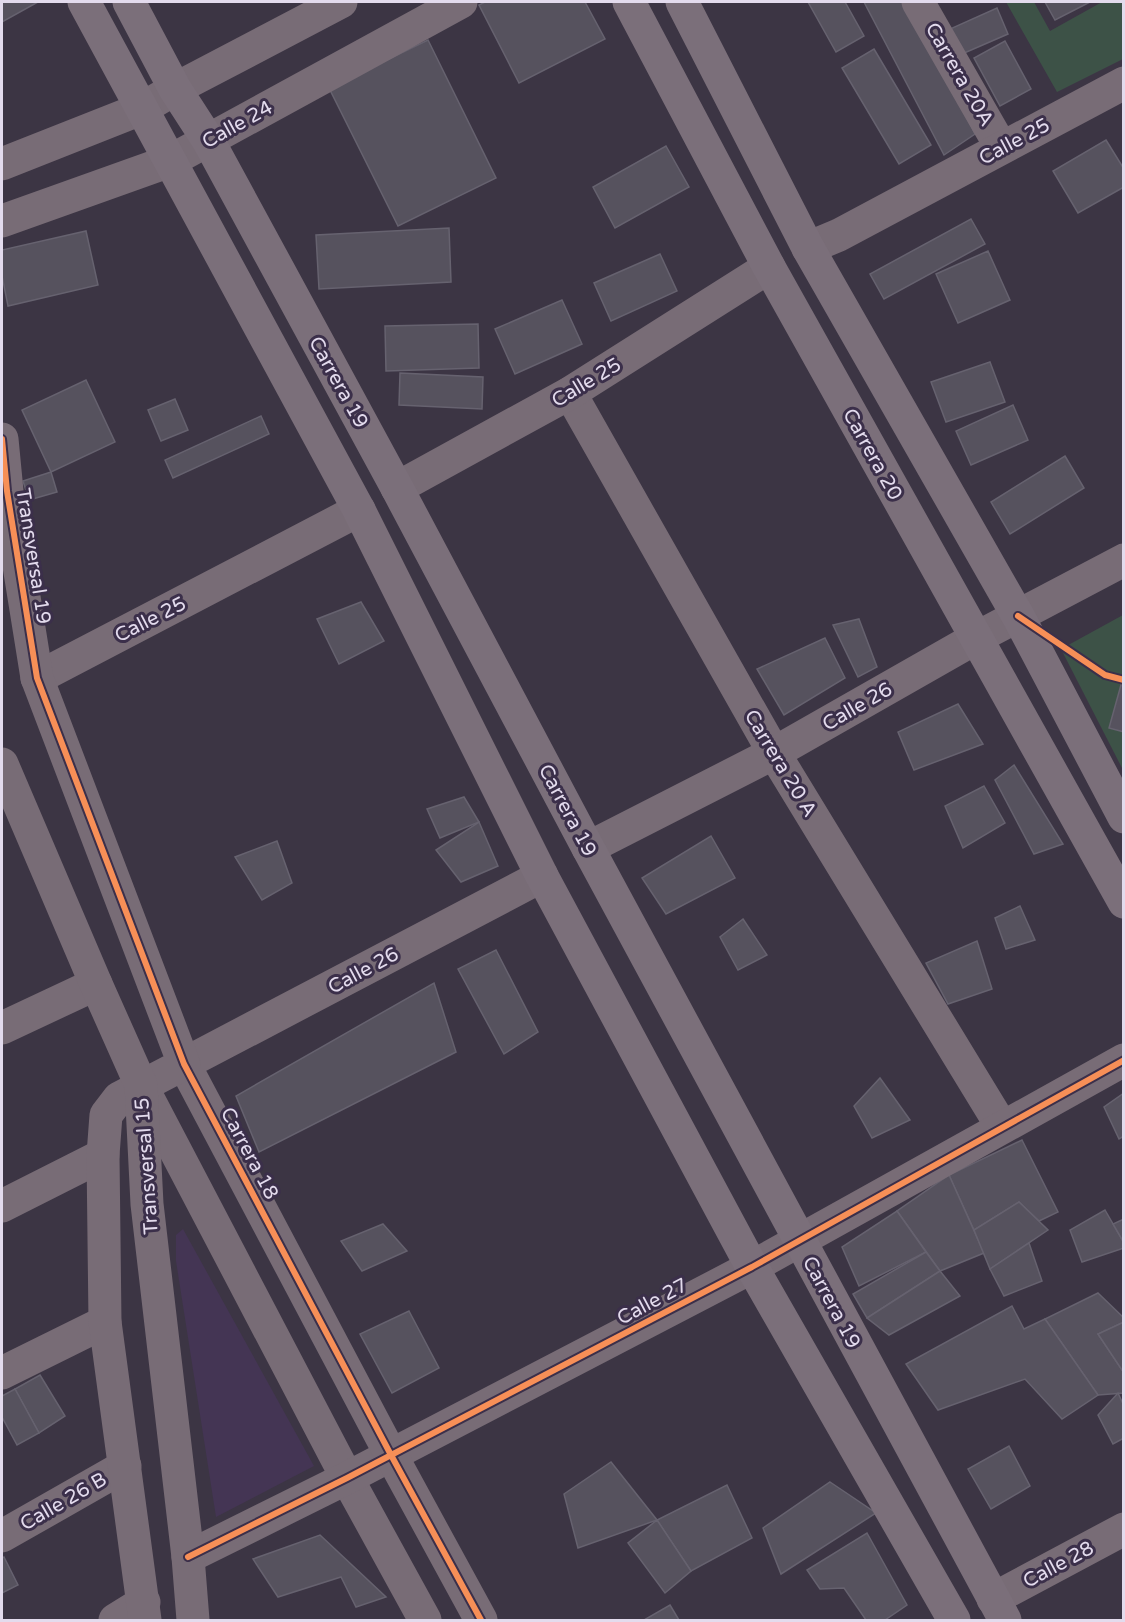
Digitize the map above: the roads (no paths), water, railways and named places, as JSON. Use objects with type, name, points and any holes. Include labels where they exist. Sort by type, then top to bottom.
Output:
[{"type":"main road","points":[[84,2],[359,510],[542,876],[752,1267],[954,1620]]},
{"type":"main road","name":"Carrera 19","points":[[129,2],[397,488],[588,848],[999,1610]]},
{"type":"main road","name":"Carrera 20","points":[[629,2],[769,267],[1124,902]]},
{"type":"main road","points":[[682,2],[808,248],[1018,616],[1124,817]]},
{"type":"street","points":[[2,164],[141,109],[175,88],[340,2]]},
{"type":"street","name":"Calle 24","points":[[2,221],[170,161],[461,2]]},
{"type":"street","name":"Carrera 20A","points":[[918,2],[1001,147]]},
{"type":"street","name":"Calle 25","points":[[808,248],[839,235],[1124,83]]},
{"type":"street","name":"Calle 25","points":[[397,488],[570,393],[769,267]]},
{"type":"street","name":"Carrera 20 A","points":[[570,393],[774,753],[1002,1128]]},
{"type":"street","name":"Transversal 19","points":[[2,439],[4,493],[37,678]]},
{"type":"street","name":"Calle 25","points":[[37,678],[359,510]]},
{"type":"street","name":"Calle 26","points":[[588,848],[774,753],[976,638],[1124,560]]},
{"type":"street","name":"Carrera 18","points":[[37,678],[184,1064],[481,1620]]},
{"type":"street","points":[[2,764],[141,1085],[347,1478],[425,1620]]},
{"type":"street","name":"Calle 26","points":[[141,1085],[542,876]]},
{"type":"street","points":[[2,1028],[96,984]]},
{"type":"street","name":"Calle 27","points":[[188,1557],[347,1478],[752,1267],[1124,1060]]},
{"type":"street","name":"Transversal 15","points":[[144,1611],[105,1322],[103,1155],[106,1115],[119,1098],[141,1085],[147,1204],[188,1557],[193,1620]]},
{"type":"street","points":[[2,1206],[103,1155]]},
{"type":"street","points":[[2,1373],[105,1322]]},
{"type":"street","name":"Calle 26 B","points":[[2,1536],[125,1466]]},
{"type":"street","name":"Calle 28","points":[[999,1610],[1124,1529]]},
{"type":"street","points":[[115,1620],[144,1611]]}]
